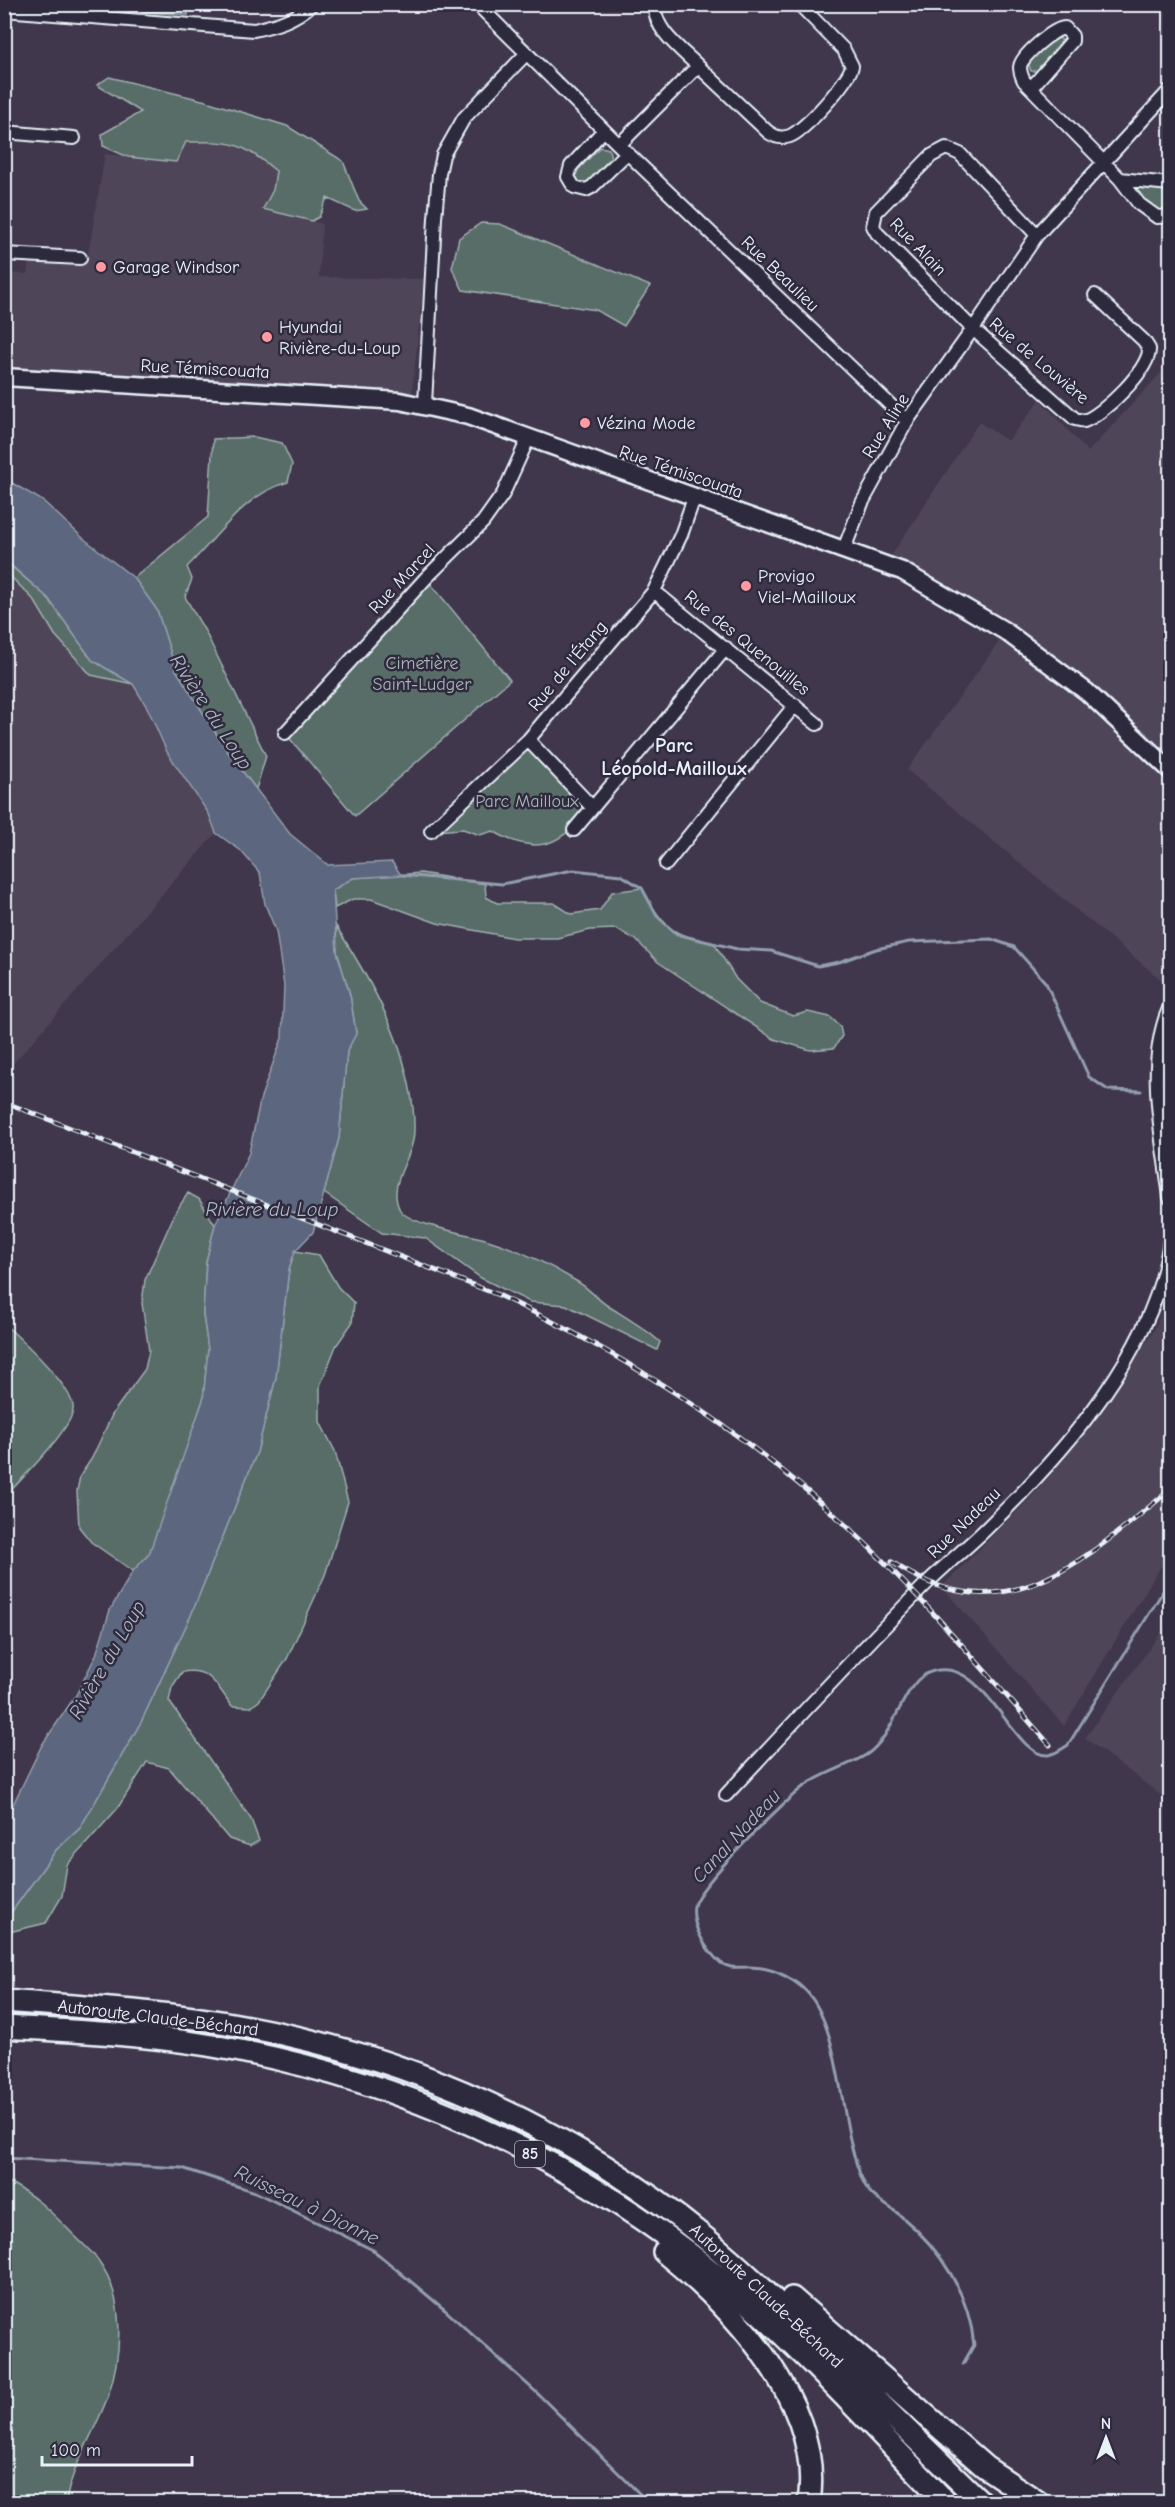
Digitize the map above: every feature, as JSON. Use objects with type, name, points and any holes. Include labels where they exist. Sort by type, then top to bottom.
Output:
[{"type":"highway","name":"Autoroute Claude-Béchard","points":[[11,2002],[193,2018],[293,2036],[369,2056],[475,2097],[525,2121],[603,2165],[697,2232],[776,2301],[981,2502]]},
{"type":"highway","name":"Autoroute Claude-Béchard","points":[[4,2027],[172,2039],[245,2052],[311,2068],[391,2093],[492,2134],[562,2171],[643,2221],[715,2274],[762,2316],[946,2502]]},
{"type":"highway","points":[[311,2068],[432,2116],[526,2161],[607,2208],[671,2257],[730,2315],[785,2388],[797,2414],[808,2450],[811,2474],[809,2502]]},
{"type":"highway","points":[[475,2097],[587,2147],[672,2201],[770,2279],[985,2467],[1038,2502]]},
{"type":"highway","points":[[929,2452],[990,2502]]},
{"type":"main road","name":"Rue Témiscouata","points":[[4,377],[363,398],[425,404],[468,416],[902,571],[1005,631],[1087,692],[1170,770]]},
{"type":"street","points":[[4,10],[254,30],[281,24],[303,13],[312,4]]},
{"type":"street","name":"Rue Beaulieu","points":[[477,4],[623,149],[907,421]]},
{"type":"street","points":[[656,4],[654,15],[658,24],[698,66],[768,132],[783,137],[797,132],[845,81],[852,66],[844,50],[799,4]]},
{"type":"street","points":[[1031,87],[1072,41],[1072,36],[1065,28],[1056,29],[1023,60],[1021,74],[1031,87],[1120,179],[1138,204],[1149,213],[1166,218],[1170,216]]},
{"type":"street","points":[[425,404],[436,207],[443,155],[464,118],[526,54]]},
{"type":"street","points":[[604,130],[571,166],[568,177],[574,187],[586,190],[592,188],[623,149],[698,66]]},
{"type":"street","points":[[973,329],[1037,235],[1170,90]]},
{"type":"street","points":[[4,132],[74,138]]},
{"type":"street","name":"Rue Alain","points":[[973,329],[877,234],[873,226],[876,212],[931,156],[946,148],[960,154],[1037,235]]},
{"type":"street","points":[[1120,179],[1170,184]]},
{"type":"street","points":[[4,254],[80,258]]},
{"type":"street","name":"Rue de Louvière","points":[[973,329],[1076,419],[1084,421],[1102,412],[1147,363],[1150,356],[1144,341],[1095,295]]},
{"type":"street","name":"Rue Aline","points":[[844,549],[862,503],[907,421],[973,329]]},
{"type":"street","name":"Rue Marcel","points":[[285,733],[426,578],[483,522],[504,494],[528,439]]},
{"type":"street","name":"Rue de l'Étang","points":[[431,831],[528,740],[654,591],[681,535],[694,498]]},
{"type":"street","name":"Rue des Quenouilles","points":[[654,591],[817,724]]},
{"type":"street","points":[[574,830],[726,648]]},
{"type":"street","points":[[666,864],[795,705]]},
{"type":"street","points":[[528,740],[592,807]]},
{"type":"street","points":[[1170,1006],[1159,1048],[1158,1092],[1170,1198]]},
{"type":"street","name":"Rue Nadeau","points":[[726,1795],[820,1692],[928,1582],[989,1526],[1070,1438],[1117,1371],[1147,1321],[1161,1285],[1170,1239]]},
{"type":"shaded area","points":[[230,141],[252,151],[276,171],[273,190],[263,209],[322,224],[319,277],[424,279],[412,393],[5,369],[4,273],[27,274],[29,258],[87,261],[105,154],[176,162],[185,142]]},
{"type":"shaded area","points":[[1170,363],[1170,755],[1046,649],[1002,617],[889,559],[979,422],[1008,441],[1040,400],[1088,452]]},
{"type":"shaded area","points":[[5,571],[34,600],[55,635],[91,675],[133,684],[148,709],[167,752],[209,814],[216,833],[5,1073]]},
{"type":"shaded area","points":[[1001,639],[1080,698],[1170,782],[1170,987],[907,770]]},
{"type":"shaded area","points":[[1170,1038],[1170,1142],[1165,1091]]},
{"type":"shaded area","points":[[1170,1288],[1170,1554],[1064,1726],[942,1587],[1031,1497],[1066,1457],[1154,1331]]},
{"type":"shaded area","points":[[1170,1620],[1170,1802],[1085,1738]]},
{"type":"green space","points":[[188,4],[188,15],[50,5]]},
{"type":"green space","points":[[1054,37],[1061,39],[1063,45],[1038,71],[1031,71],[1028,63]]},
{"type":"green space","points":[[109,77],[206,101],[287,126],[343,161],[359,201],[367,209],[355,211],[327,198],[319,217],[312,221],[263,209],[273,190],[276,171],[244,148],[234,145],[186,142],[176,162],[128,157],[103,146],[102,134],[141,112],[97,85]]},
{"type":"green space","points":[[600,147],[609,149],[611,158],[588,182],[581,184],[576,179],[576,172]]},
{"type":"green space","points":[[1138,186],[1170,189],[1170,209],[1160,210],[1151,205],[1136,189]]},
{"type":"green space","points":[[481,223],[500,224],[650,286],[624,326],[596,310],[463,290],[452,268],[459,238]]},
{"type":"green space","points":[[254,437],[282,443],[292,464],[288,482],[272,488],[245,506],[187,567],[192,579],[185,597],[205,631],[266,756],[256,789],[227,751],[176,670],[157,610],[134,578],[208,517],[213,439]]},
{"type":"green space","points":[[4,560],[48,598],[92,660],[133,684],[91,675],[55,635],[34,600],[5,571]]},
{"type":"green space","name":"Cimetière Saint-Ludger","points":[[426,578],[510,680],[355,816],[285,733]]},
{"type":"green space","name":"Parc Mailloux","points":[[528,740],[592,807],[581,820],[559,838],[536,845],[523,844],[493,831],[480,835],[463,829],[431,831]]},
{"type":"green space","points":[[421,873],[485,884],[486,897],[497,903],[554,903],[571,914],[600,910],[612,892],[642,888],[656,912],[669,927],[687,937],[714,943],[736,979],[760,1003],[793,1016],[808,1012],[830,1017],[840,1026],[842,1036],[834,1048],[810,1050],[774,1039],[658,962],[635,939],[616,929],[590,930],[557,938],[514,938],[437,923],[371,899],[353,899],[335,908],[333,890],[352,878]]},
{"type":"green space","points":[[336,926],[385,1013],[403,1059],[409,1083],[414,1133],[411,1149],[397,1183],[397,1201],[400,1210],[414,1220],[485,1239],[520,1252],[554,1269],[580,1284],[648,1332],[660,1342],[657,1350],[566,1305],[530,1302],[481,1278],[425,1238],[382,1233],[324,1193],[339,1138],[347,1051],[356,1033],[350,995],[337,952]]},
{"type":"green space","points":[[188,1193],[199,1199],[215,1225],[206,1262],[203,1314],[208,1349],[203,1400],[160,1528],[149,1554],[133,1571],[91,1542],[79,1527],[77,1491],[80,1476],[92,1458],[113,1413],[145,1369],[149,1351],[142,1303],[145,1280],[175,1213]]},
{"type":"green space","points":[[295,1251],[319,1255],[338,1287],[354,1303],[352,1323],[336,1346],[320,1386],[320,1422],[335,1451],[348,1502],[325,1575],[287,1659],[259,1701],[251,1707],[232,1706],[212,1679],[192,1671],[182,1672],[172,1687],[169,1701],[251,1819],[259,1841],[250,1846],[229,1839],[169,1768],[147,1762],[117,1809],[67,1865],[62,1896],[46,1923],[5,1933],[5,1921],[56,1850],[80,1828],[141,1722],[191,1615],[257,1452],[276,1377],[289,1269]]},
{"type":"green space","points":[[5,1325],[57,1377],[72,1401],[73,1410],[64,1430],[55,1442],[5,1497]]},
{"type":"green space","points":[[5,2180],[39,2202],[95,2256],[107,2275],[117,2308],[118,2345],[113,2380],[103,2410],[78,2462],[66,2502],[5,2502]]},
{"type":"water","name":"Rivière du Loup","points":[[5,479],[43,501],[83,538],[134,578],[157,610],[176,670],[227,751],[290,834],[328,865],[392,862],[401,875],[353,878],[333,890],[337,952],[350,995],[356,1034],[347,1051],[339,1138],[313,1232],[295,1251],[289,1269],[276,1377],[257,1452],[191,1615],[141,1722],[80,1828],[56,1850],[5,1921],[5,1821],[42,1745],[76,1695],[96,1655],[110,1610],[133,1571],[149,1554],[203,1400],[208,1349],[203,1314],[206,1262],[215,1225],[249,1153],[261,1097],[282,1038],[284,986],[276,931],[265,904],[260,873],[240,850],[216,833],[209,814],[167,752],[148,709],[133,684],[92,660],[48,598],[5,560]]},
{"type":"waterway","points":[[401,875],[502,884],[573,870],[621,875],[642,888],[657,916],[676,934],[737,949],[771,951],[818,966],[909,942],[991,939],[1014,947],[1046,983],[1089,1077],[1108,1090],[1141,1091]]},
{"type":"waterway","name":"Canal Nadeau","points":[[963,2364],[974,2345],[966,2308],[951,2274],[929,2243],[897,2212],[870,2193],[863,2181],[849,2135],[834,2055],[818,2008],[806,1991],[779,1973],[763,1968],[731,1967],[721,1963],[710,1952],[697,1929],[694,1906],[710,1881],[725,1864],[793,1795],[810,1782],[866,1755],[876,1747],[911,1689],[926,1674],[946,1670],[964,1676],[980,1689],[1022,1740],[1035,1751],[1048,1755],[1068,1745],[1170,1580]]},
{"type":"waterway","name":"Ruisseau à Dionne","points":[[4,2158],[182,2168],[255,2192],[373,2250],[445,2310],[536,2392],[648,2502]]},
{"type":"railway","points":[[4,1102],[496,1294],[637,1369],[726,1428],[769,1460],[850,1529],[928,1608],[1050,1745]]},
{"type":"railway","points":[[892,1562],[933,1584],[971,1593],[1007,1591],[1041,1581],[1074,1563],[1106,1541],[1170,1490]]},
{"type":"place","name":"Garage Windsor","points":[[101,267]]},
{"type":"place","name":"Hyundai Rivière-du-Loup","points":[[267,337]]},
{"type":"place","name":"Vézina Mode","points":[[585,423]]},
{"type":"place","name":"Provigo Viel-Mailloux","points":[[746,586]]},
{"type":"district","name":"Parc Léopold-Mailloux","points":[[674,756]]}]
